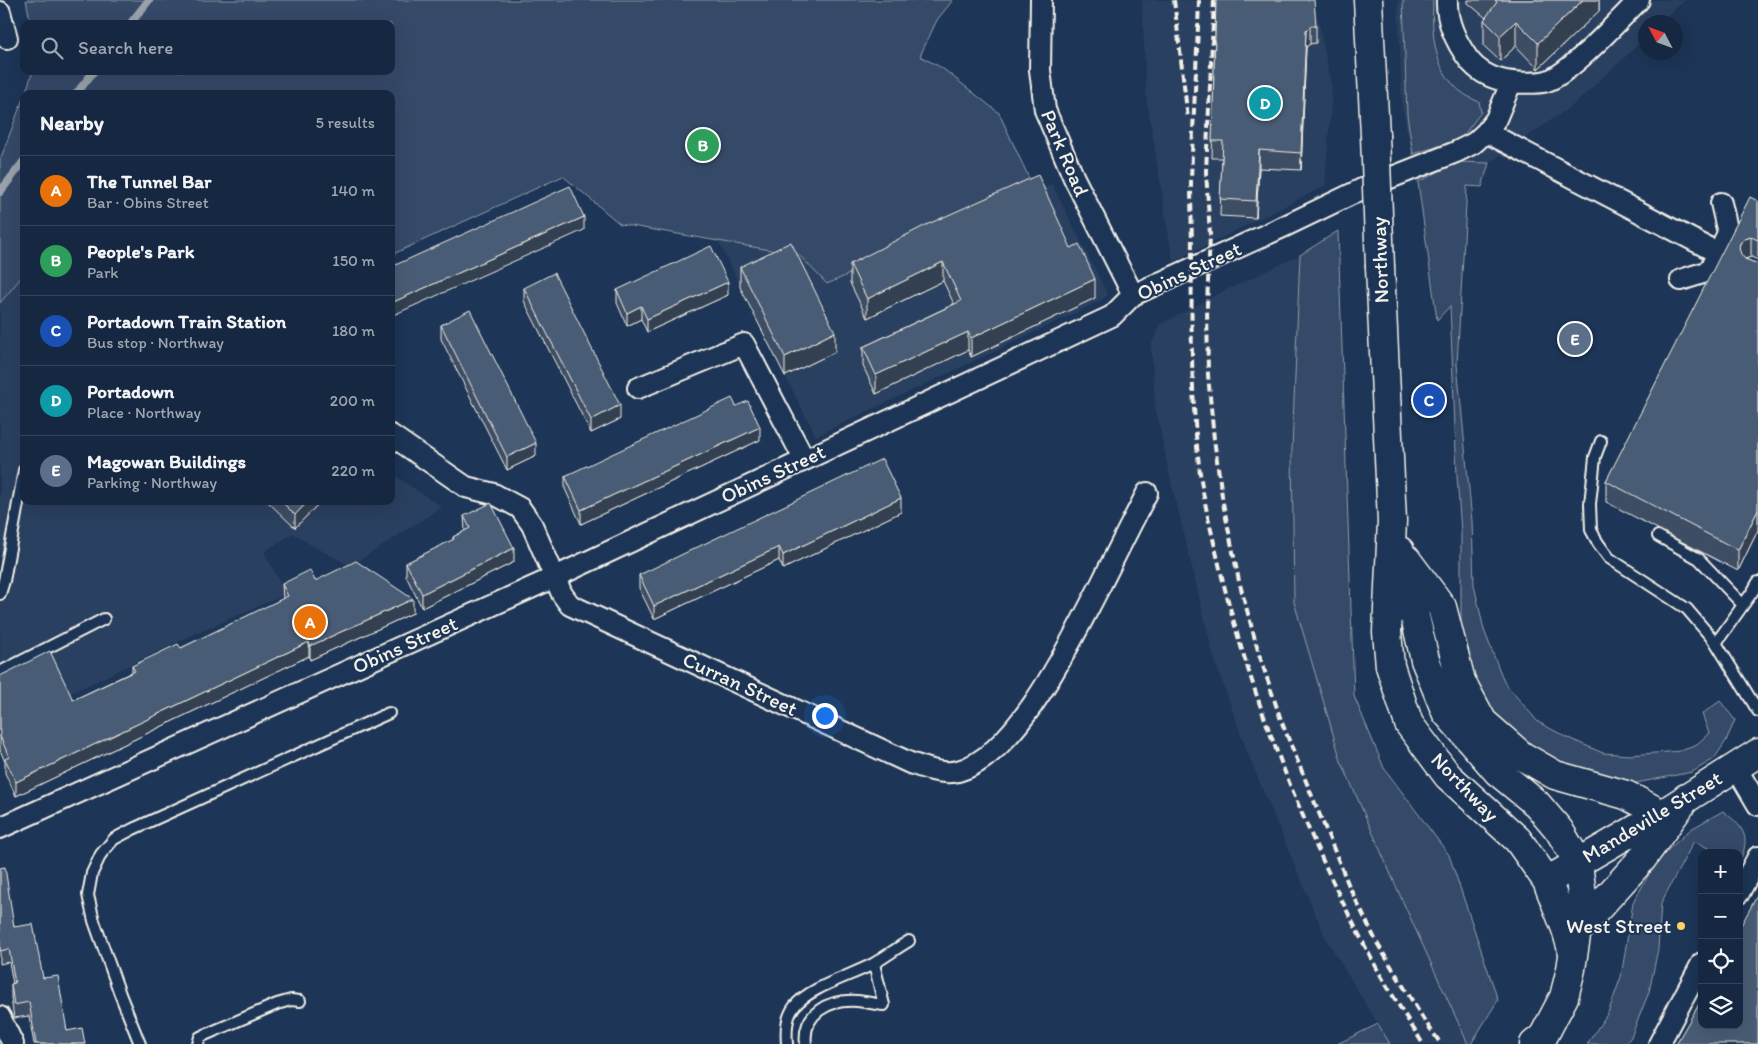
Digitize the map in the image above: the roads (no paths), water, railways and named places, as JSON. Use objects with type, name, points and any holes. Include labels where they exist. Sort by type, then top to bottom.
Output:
[{"type":"main road","name":"Northway","points":[[1368,0],[1392,520],[1387,632],[1390,666],[1409,724],[1448,776],[1518,840],[1563,871],[1582,898],[1572,938],[1564,997],[1543,1037],[1534,1044]]},
{"type":"main road","name":"Northway","points":[[1392,520],[1425,660],[1446,712],[1498,772],[1536,804],[1554,824],[1563,871],[1572,938]]},
{"type":"main road","points":[[1400,552],[1442,607],[1461,681],[1483,722],[1522,756],[1555,775],[1626,795],[1662,814]]},
{"type":"main road","name":"Mandeville Street","points":[[1563,871],[1662,814],[1747,759]]},
{"type":"main road","points":[[1572,938],[1642,859],[1686,798]]},
{"type":"street","name":"Park Road","points":[[1041,0],[1040,70],[1045,110],[1074,178],[1133,295]]},
{"type":"street","points":[[1447,0],[1447,13],[1458,45],[1468,59],[1474,66],[1492,78],[1511,83],[1547,81],[1569,69],[1633,2]]},
{"type":"street","points":[[0,12],[7,38]]},
{"type":"street","name":"Obins Street","points":[[0,828],[555,577],[1112,316],[1133,295],[1362,189],[1456,152],[1474,143],[1486,132],[1496,119],[1511,83]]},
{"type":"street","points":[[1486,132],[1718,253]]},
{"type":"street","points":[[1681,280],[1709,271],[1728,233],[1722,203]]},
{"type":"street","points":[[638,388],[744,344],[804,460]]},
{"type":"street","name":"Curran Street","points":[[395,438],[466,487],[494,494],[520,508],[532,525],[562,594],[570,605],[910,763],[937,772],[957,772],[979,762],[1015,728],[1062,659],[1147,493]]},
{"type":"street","points":[[1747,759],[1758,805]]},
{"type":"street","points":[[1743,886],[1758,857]]},
{"type":"street","points":[[1659,1044],[1698,971]]},
{"type":"street","points":[[0,1017],[13,1044]]},
{"type":"lane","points":[[1601,441],[1595,457],[1590,504],[1591,530],[1598,543],[1609,558],[1686,609],[1716,643],[1758,711]]},
{"type":"lane","points":[[0,594],[20,492]]},
{"type":"lane","points":[[1658,536],[1699,559],[1743,605]]},
{"type":"lane","points":[[1716,643],[1758,582]]},
{"type":"lane","points":[[0,672],[104,619]]},
{"type":"lane","points":[[140,1044],[94,921],[88,895],[92,873],[101,854],[114,839],[133,829],[389,713]]},
{"type":"lane","points":[[787,1044],[788,1020],[794,1006],[809,993],[874,964],[909,941]]},
{"type":"lane","points":[[806,1044],[805,1034],[811,1018],[824,1007],[841,1002],[856,1001],[884,1005],[874,964]]},
{"type":"lane","points":[[198,1044],[200,1037],[277,1004],[291,1000],[300,1001]]},
{"type":"waterway","points":[[133,20],[149,0]]},
{"type":"waterway","points":[[79,90],[91,75]]},
{"type":"waterway","points":[[0,192],[20,166]]},
{"type":"railway","points":[[1174,0],[1188,119]]},
{"type":"railway","points":[[1199,0],[1191,181],[1192,361],[1194,414],[1199,465],[1208,519],[1248,670],[1282,766],[1344,905],[1380,974],[1423,1044]]},
{"type":"railway","points":[[1214,0],[1206,171],[1210,235],[1207,305],[1208,375],[1223,503],[1239,581],[1259,654],[1282,723],[1349,886],[1377,943],[1424,1020],[1441,1044]]},
{"type":"place","name":"Portadown","points":[[1265,103]]},
{"type":"place","name":"People's Park","points":[[703,145]]},
{"type":"place","name":"Magowan Buildings","points":[[1575,339]]},
{"type":"place","name":"Portadown Train Station","points":[[1429,400]]},
{"type":"place","name":"The Tunnel Bar","points":[[310,622]]},
{"type":"place","name":"West Street","points":[[1681,926]]}]
